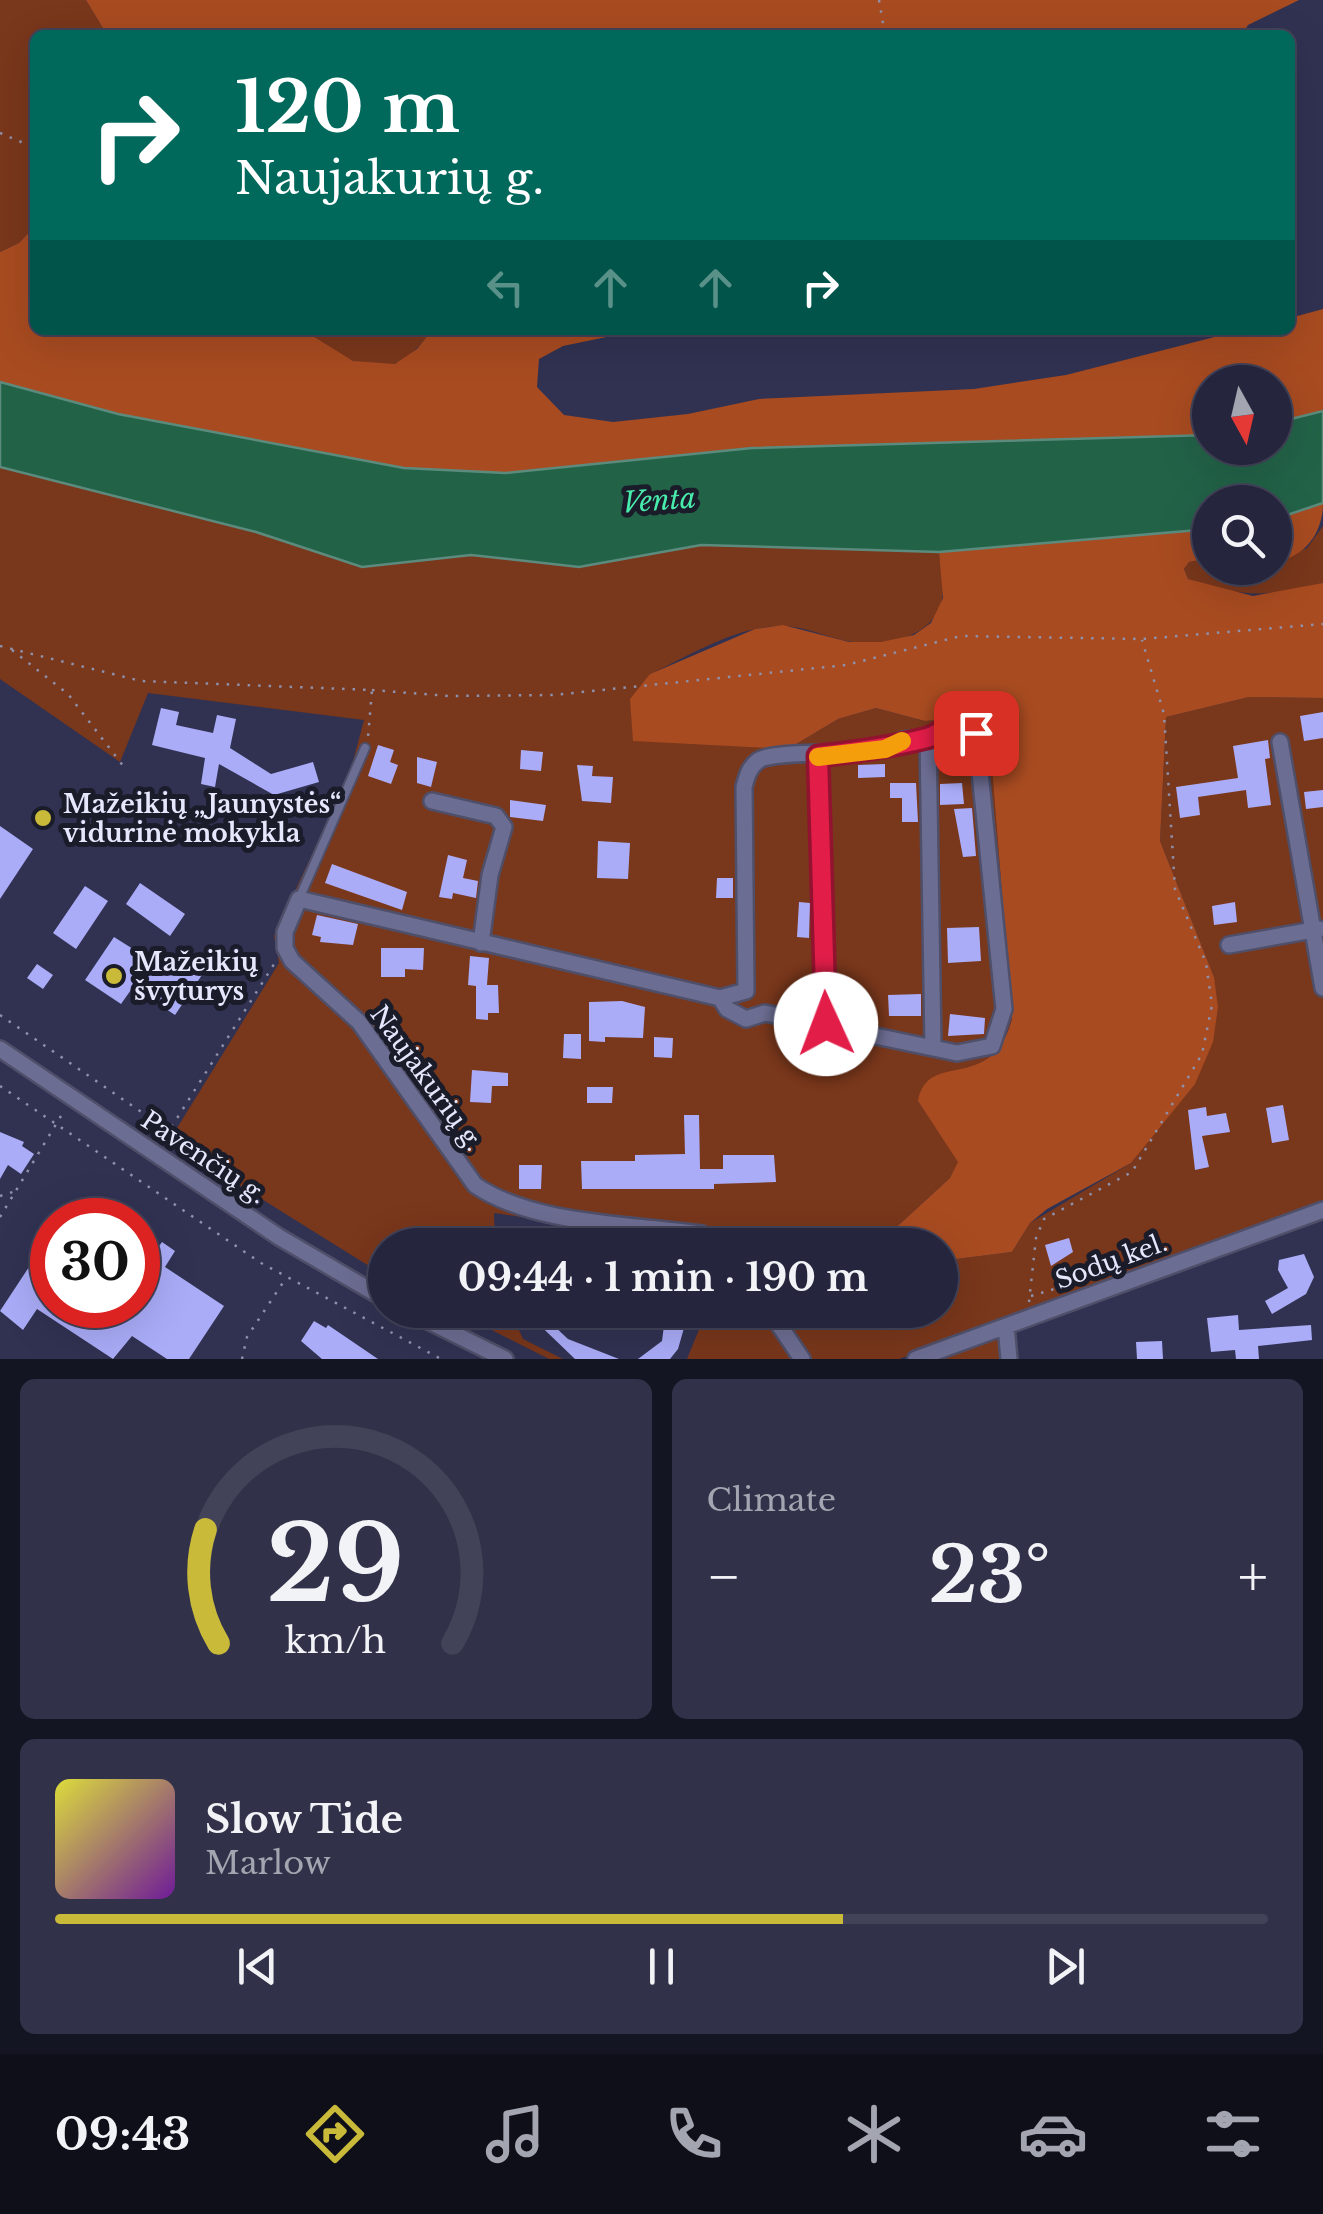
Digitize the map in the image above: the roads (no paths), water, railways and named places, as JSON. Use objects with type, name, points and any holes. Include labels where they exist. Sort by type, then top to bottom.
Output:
[{"type":"street","points":[[720,998],[727,1009],[746,1020],[765,1013],[957,1053],[992,1046],[1004,1009],[981,745],[968,726],[954,726],[928,738],[818,756],[761,758],[749,769],[744,786],[746,992]]},
{"type":"street","points":[[928,738],[934,1047]]},
{"type":"street","points":[[1280,742],[1318,930],[1323,988]]},
{"type":"street","points":[[818,756],[826,1024]]},
{"type":"street","points":[[432,802],[496,816],[504,827],[490,875],[481,943]]},
{"type":"street","points":[[300,899],[720,998],[746,992],[759,1000],[765,1013]]},
{"type":"street","name":"Naujakurių g.","points":[[300,899],[285,932],[285,948],[292,961],[359,1022],[462,1170],[498,1200],[528,1210],[658,1228]]},
{"type":"street","points":[[1229,945],[1318,930]]},
{"type":"street","name":"Pavenčių g.","points":[[0,1049],[279,1237],[368,1289]]},
{"type":"street","name":"Sodų kel.","points":[[916,1359],[1323,1210]]},
{"type":"street","points":[[1006,1326],[1009,1359]]},
{"type":"street","points":[[442,1328],[505,1359]]},
{"type":"street","points":[[781,1328],[802,1359]]},
{"type":"lane","points":[[300,899],[366,748]]},
{"type":"water","name":"Venta","points":[[0,382],[118,414],[404,468],[506,473],[752,448],[1192,436],[1192,465],[1292,465],[1292,419],[1323,411],[1323,503],[1292,513],[1292,485],[1192,485],[1192,531],[939,552],[701,545],[579,567],[471,555],[362,567],[256,532],[0,467]]},
{"type":"place","name":"Mažeikių „Jaunystės“ vidurinė mokykla","points":[[43,818]]},
{"type":"place","name":"Mažeikių švyturys","points":[[114,976]]}]
